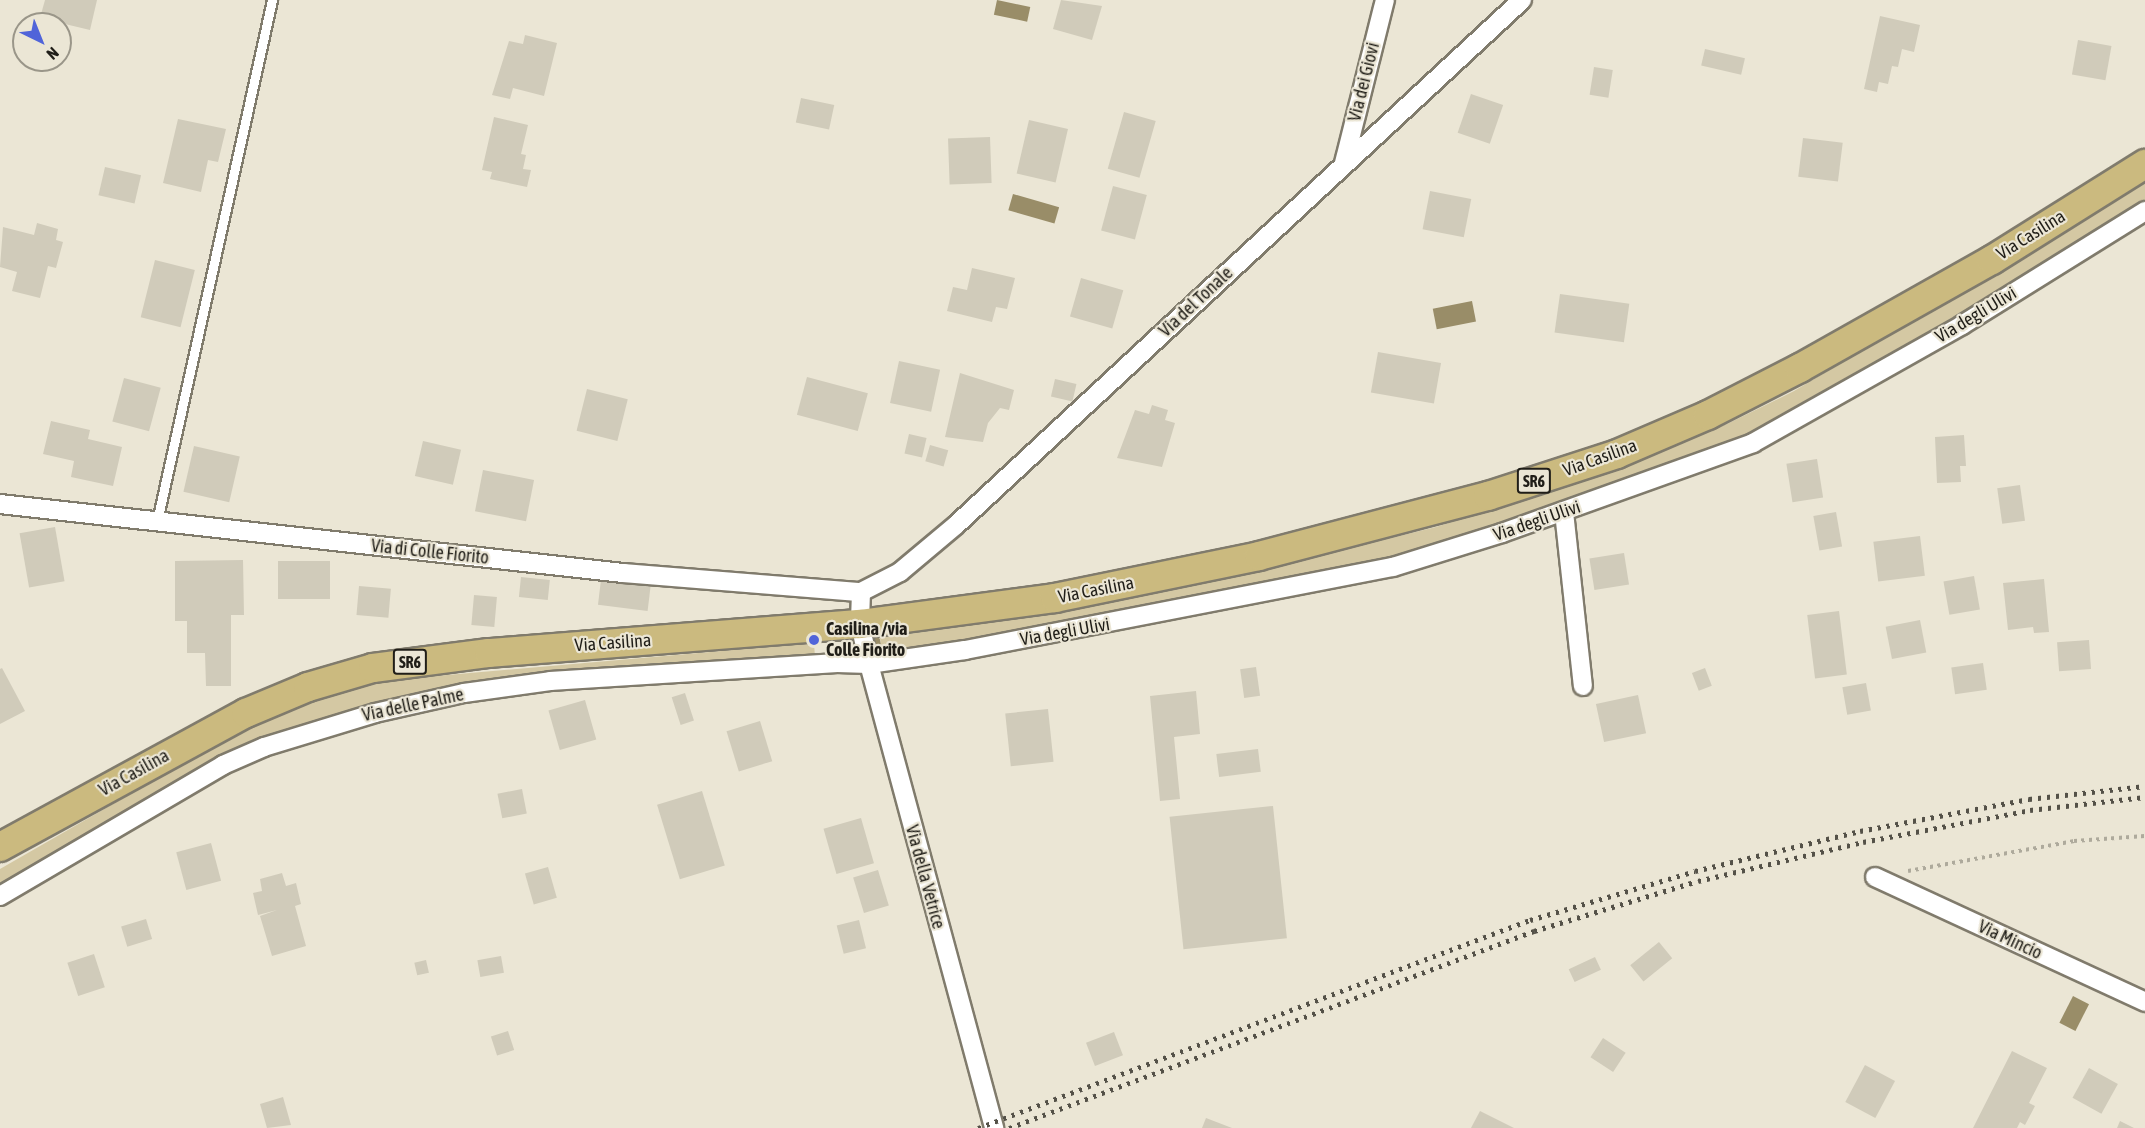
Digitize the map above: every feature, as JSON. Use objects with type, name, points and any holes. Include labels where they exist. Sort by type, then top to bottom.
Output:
[{"type":"main road","name":"Via Casilina","points":[[0,847],[237,718],[347,675],[402,663],[489,653],[860,624],[1055,598],[1259,556],[1488,496],[1617,454],[1708,415],[1800,368],[1992,260],[2145,164]]},
{"type":"street","name":"Via dei Giovi","points":[[1344,164],[1385,0]]},
{"type":"street","name":"Via del Tonale","points":[[861,592],[900,572],[956,525],[1522,0]]},
{"type":"street","name":"Via degli Ulivi","points":[[869,664],[1195,608],[1393,567],[1564,512],[1753,443],[1962,325],[2145,211]]},
{"type":"street","name":"Via di Colle Fiorito","points":[[0,504],[623,573],[861,592]]},
{"type":"street","points":[[1564,512],[1583,686]]},
{"type":"street","name":"Via della Vetrice","points":[[861,592],[860,624],[869,664],[994,1128]]},
{"type":"street","name":"Via delle Palme","points":[[0,896],[212,770],[264,747],[351,719],[437,699],[537,682],[837,663],[869,664]]},
{"type":"street","name":"Via Mincio","points":[[1875,877],[2145,1002]]},
{"type":"lane","points":[[157,521],[272,0]]},
{"type":"path","points":[[1875,877],[2074,841],[2145,836]]},
{"type":"shaded area","points":[[997,0],[1030,7],[1027,22],[994,15]]},
{"type":"shaded area","points":[[2145,183],[2145,203],[2034,273],[1758,433],[1432,550],[1097,622],[883,655],[880,638],[1026,617],[1260,570],[1436,527],[1575,483],[1727,424],[1794,391]]},
{"type":"shaded area","points":[[1013,194],[1059,207],[1054,224],[1008,210]]},
{"type":"shaded area","points":[[1472,301],[1476,322],[1437,329],[1433,309]]},
{"type":"shaded area","points":[[814,643],[815,657],[570,674],[300,729],[0,892],[0,869],[228,738],[304,702],[390,680]]},
{"type":"shaded area","points":[[2073,996],[2089,1004],[2075,1031],[2059,1023]]},
{"type":"building","points":[[45,0],[97,0],[90,30],[72,26],[72,12],[42,12]]},
{"type":"building","points":[[1061,0],[1102,6],[1092,40],[1053,29]]},
{"type":"building","points":[[1880,16],[1920,25],[1914,52],[1902,49],[1898,67],[1892,66],[1888,84],[1879,82],[1877,92],[1864,89]]},
{"type":"building","points":[[525,35],[557,43],[544,96],[513,88],[510,99],[492,95],[509,41],[523,44]]},
{"type":"building","points":[[2078,40],[2111,46],[2105,80],[2072,74]]},
{"type":"building","points":[[1705,49],[1745,58],[1741,75],[1701,66]]},
{"type":"building","points":[[1594,67],[1613,70],[1608,98],[1590,95]]},
{"type":"building","points":[[1471,94],[1503,105],[1490,144],[1458,133]]},
{"type":"building","points":[[801,98],[834,105],[829,130],[796,122]]},
{"type":"building","points":[[1124,112],[1156,121],[1139,178],[1108,169]]},
{"type":"building","points":[[494,117],[528,125],[521,154],[526,155],[523,169],[531,170],[527,187],[490,179],[492,172],[482,170]]},
{"type":"building","points":[[178,119],[226,129],[218,162],[208,160],[201,192],[163,183]]},
{"type":"building","points":[[1029,120],[1068,129],[1056,183],[1017,174]]},
{"type":"building","points":[[990,137],[992,183],[950,184],[948,138]]},
{"type":"building","points":[[1803,138],[1843,143],[1838,182],[1798,177]]},
{"type":"building","points":[[105,167],[141,175],[135,204],[98,195]]},
{"type":"building","points":[[1113,186],[1147,195],[1135,239],[1101,230]]},
{"type":"building","points":[[1430,191],[1471,199],[1464,237],[1423,229]]},
{"type":"building","points":[[37,223],[58,229],[56,240],[63,242],[56,268],[48,266],[40,298],[12,291],[17,272],[0,267],[3,227],[34,235]]},
{"type":"building","points":[[155,260],[195,270],[181,327],[141,317]]},
{"type":"building","points":[[972,268],[1015,278],[1007,309],[996,307],[992,322],[947,311],[953,287],[967,290]]},
{"type":"building","points":[[1081,278],[1123,290],[1112,329],[1070,316]]},
{"type":"building","points":[[1560,294],[1629,304],[1624,342],[1555,333]]},
{"type":"building","points":[[1378,352],[1441,363],[1434,403],[1371,392]]},
{"type":"building","points":[[899,361],[940,370],[931,412],[890,403]]},
{"type":"building","points":[[960,373],[1014,390],[1009,410],[1000,408],[988,423],[983,442],[945,437]]},
{"type":"building","points":[[807,377],[868,393],[858,431],[797,415]]},
{"type":"building","points":[[124,378],[161,388],[149,431],[112,421]]},
{"type":"building","points":[[1055,379],[1076,384],[1072,401],[1051,397]]},
{"type":"building","points":[[587,389],[628,399],[617,441],[577,431]]},
{"type":"building","points":[[1152,405],[1168,410],[1165,420],[1175,423],[1162,467],[1117,458],[1135,410],[1149,414]]},
{"type":"building","points":[[51,421],[90,430],[88,439],[122,447],[113,486],[71,477],[74,461],[43,454]]},
{"type":"building","points":[[909,434],[927,438],[922,458],[905,453]]},
{"type":"building","points":[[1964,435],[1966,466],[1960,466],[1961,482],[1937,483],[1935,437]]},
{"type":"building","points":[[423,441],[461,450],[453,485],[415,476]]},
{"type":"building","points":[[930,445],[948,450],[944,467],[925,461]]},
{"type":"building","points":[[194,446],[240,457],[229,502],[183,492]]},
{"type":"building","points":[[1817,459],[1823,498],[1792,502],[1786,464]]},
{"type":"building","points":[[483,470],[534,480],[526,521],[475,511]]},
{"type":"building","points":[[2020,485],[2025,521],[2002,524],[1997,488]]},
{"type":"building","points":[[1836,512],[1842,546],[1819,550],[1813,516]]},
{"type":"building","points":[[55,527],[65,581],[29,587],[20,533]]},
{"type":"building","points":[[1920,536],[1925,576],[1878,581],[1873,542]]},
{"type":"building","points":[[1624,553],[1629,585],[1594,590],[1589,558]]},
{"type":"building","points":[[243,560],[244,615],[231,615],[231,686],[206,686],[205,653],[187,653],[187,621],[175,621],[175,561]]},
{"type":"building","points":[[278,561],[330,561],[330,599],[278,599]]},
{"type":"building","points":[[1974,576],[1980,609],[1949,615],[1943,581]]},
{"type":"building","points":[[521,577],[550,580],[548,600],[519,597]]},
{"type":"building","points":[[2044,579],[2049,632],[2034,633],[2033,627],[2008,630],[2003,583]]},
{"type":"building","points":[[601,580],[651,586],[648,611],[598,605]]},
{"type":"building","points":[[359,586],[391,589],[388,618],[356,615]]},
{"type":"building","points":[[474,595],[497,597],[494,627],[471,625]]},
{"type":"building","points":[[1839,611],[1847,675],[1815,678],[1807,615]]},
{"type":"building","points":[[1920,620],[1926,652],[1892,659],[1886,627]]},
{"type":"building","points":[[2089,640],[2091,669],[2059,671],[2057,642]]},
{"type":"building","points":[[1983,663],[1987,690],[1955,694],[1951,667]]},
{"type":"building","points":[[1256,667],[1260,696],[1244,698],[1240,669]]},
{"type":"building","points":[[2,668],[25,711],[0,724],[0,669]]},
{"type":"building","points":[[1705,668],[1712,686],[1699,691],[1692,673]]},
{"type":"building","points":[[1866,683],[1871,711],[1847,715],[1842,687]]},
{"type":"building","points":[[1196,691],[1200,734],[1174,737],[1180,799],[1160,801],[1150,696]]},
{"type":"building","points":[[685,693],[694,721],[681,725],[672,697]]},
{"type":"building","points":[[1638,695],[1646,733],[1604,742],[1596,704]]},
{"type":"building","points":[[585,700],[596,739],[560,750],[548,710]]},
{"type":"building","points":[[1048,709],[1054,762],[1011,766],[1005,713]]},
{"type":"building","points":[[760,721],[772,761],[739,771],[727,731]]},
{"type":"building","points":[[1258,749],[1261,772],[1219,777],[1216,754]]},
{"type":"building","points":[[522,789],[527,814],[502,818],[497,794]]},
{"type":"building","points":[[702,791],[725,866],[680,879],[657,805]]},
{"type":"building","points":[[1273,806],[1287,938],[1183,949],[1170,817]]},
{"type":"building","points":[[861,818],[874,863],[836,874],[824,829]]},
{"type":"building","points":[[211,843],[221,881],[186,890],[176,852]]},
{"type":"building","points":[[548,867],[557,898],[534,904],[525,874]]},
{"type":"building","points":[[878,870],[889,905],[864,913],[853,878]]},
{"type":"building","points":[[282,873],[286,886],[296,883],[301,904],[295,906],[306,946],[272,956],[260,916],[277,910],[258,915],[253,893],[262,891],[260,879]]},
{"type":"building","points":[[146,919],[152,939],[127,947],[121,927]]},
{"type":"building","points":[[859,920],[866,948],[844,954],[837,926]]},
{"type":"building","points":[[1659,942],[1672,958],[1643,982],[1630,965]]},
{"type":"building","points":[[94,954],[105,987],[78,996],[67,963]]},
{"type":"building","points":[[501,956],[504,973],[480,977],[477,960]]},
{"type":"building","points":[[1595,957],[1601,970],[1575,982],[1569,969]]},
{"type":"building","points":[[426,960],[429,973],[417,975],[414,963]]},
{"type":"building","points":[[508,1031],[514,1050],[497,1056],[491,1037]]},
{"type":"building","points":[[1114,1032],[1123,1055],[1095,1066],[1086,1043]]},
{"type":"building","points":[[1603,1038],[1626,1053],[1613,1072],[1590,1057]]},
{"type":"building","points":[[2012,1051],[2047,1068],[2029,1103],[2035,1106],[2025,1125],[2020,1122],[2017,1128],[1973,1128]]},
{"type":"building","points":[[1865,1065],[1895,1081],[1875,1118],[1845,1102]]},
{"type":"building","points":[[2089,1068],[2118,1084],[2101,1114],[2073,1098]]},
{"type":"building","points":[[283,1097],[291,1125],[267,1128],[260,1104]]},
{"type":"building","points":[[1480,1111],[1514,1128],[1471,1128]]},
{"type":"building","points":[[1206,1118],[1232,1128],[1202,1128]]},
{"type":"building","points":[[2120,1121],[2134,1128],[2117,1128]]},
{"type":"waterway","points":[[877,640],[880,655]]},
{"type":"railway","points":[[978,1128],[1530,920],[1695,871],[1860,831],[2029,799],[2145,786]]},
{"type":"railway","points":[[1009,1128],[1534,931],[1698,881],[1863,842],[2030,810],[2145,797]]},
{"type":"place","name":"Casilina /via Colle Fiorito","points":[[814,640]]}]
